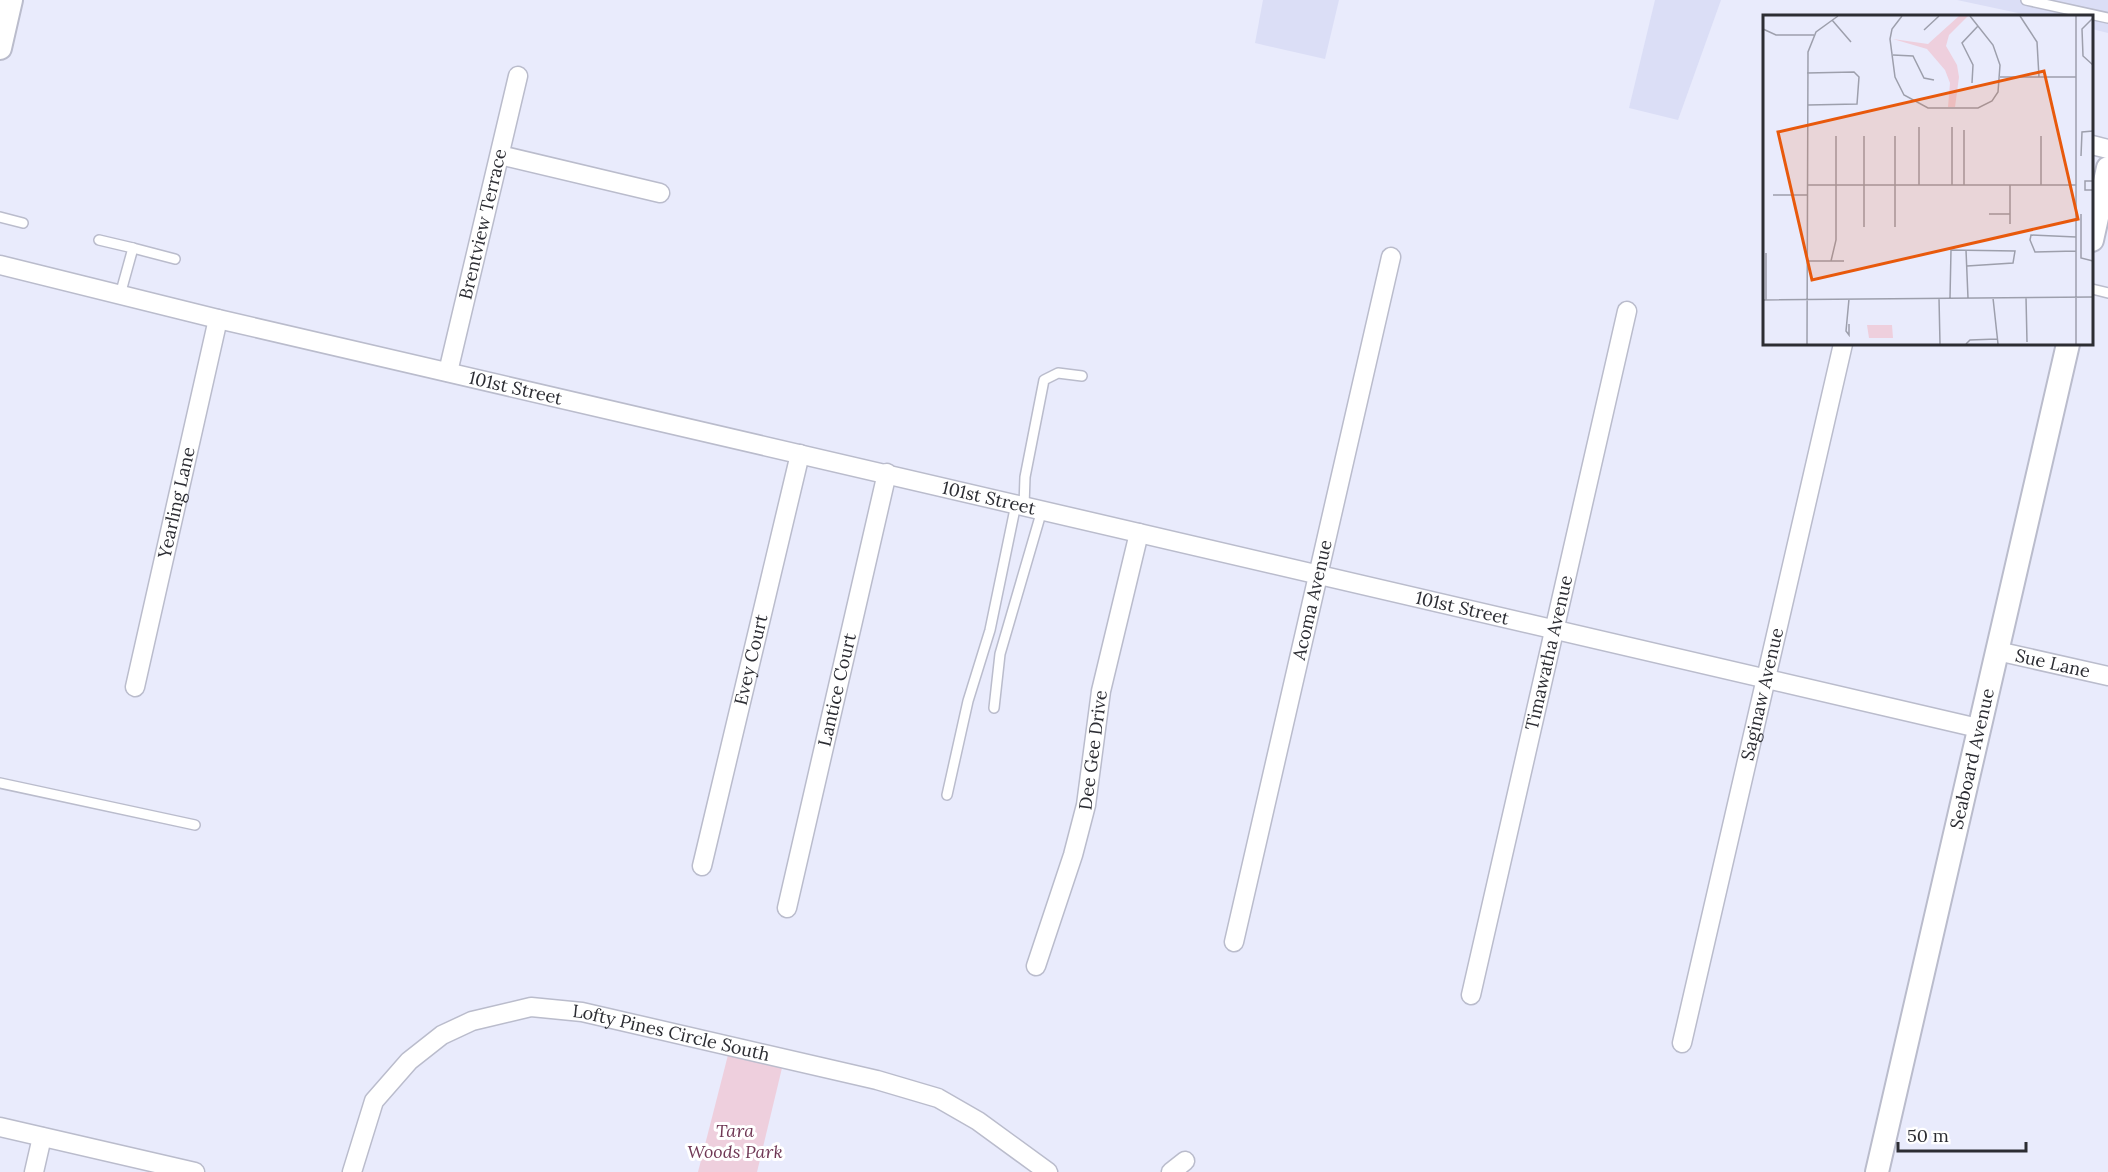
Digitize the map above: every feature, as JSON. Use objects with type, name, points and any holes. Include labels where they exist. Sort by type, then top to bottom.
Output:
[{"type":"street","points":[[1,40],[11,0]]},
{"type":"street","name":"Brentview Terrace","points":[[448,372],[518,76]]},
{"type":"street","points":[[2093,145],[2108,149]]},
{"type":"street","points":[[500,155],[660,193]]},
{"type":"street","points":[[2093,232],[2108,168]]},
{"type":"street","name":"Acoma Avenue","points":[[1234,942],[1391,257]]},
{"type":"street","name":"101st Street","points":[[0,265],[218,319],[1978,728]]},
{"type":"street","name":"Timawatha Avenue","points":[[1471,995],[1552,630],[1627,311]]},
{"type":"street","name":"Yearling Lane","points":[[135,687],[218,319]]},
{"type":"street","name":"Saginaw Avenue","points":[[1682,1043],[1843,345]]},
{"type":"street","name":"Seaboard Avenue","points":[[1877,1172],[2067,345]]},
{"type":"street","name":"Evey Court","points":[[702,866],[800,454]]},
{"type":"street","name":"Lantice Court","points":[[787,908],[887,473]]},
{"type":"street","name":"Dee Gee Drive","points":[[1036,966],[1086,805],[1101,691],[1139,533]]},
{"type":"street","name":"Sue Lane","points":[[1997,651],[2108,676]]},
{"type":"street","name":"Lofty Pines Circle South","points":[[352,1172],[374,1101],[416,1056],[442,1035],[472,1021],[531,1007],[582,1012],[877,1080],[938,1098],[978,1120],[1048,1172]]},
{"type":"street","points":[[0,1127],[195,1172]]},
{"type":"street","points":[[34,1172],[42,1137]]},
{"type":"lane","points":[[2026,0],[2108,18]]},
{"type":"lane","points":[[0,218],[23,223]]},
{"type":"lane","points":[[99,240],[175,259]]},
{"type":"lane","points":[[120,295],[133,248]]},
{"type":"lane","points":[[2093,289],[2108,292]]},
{"type":"lane","points":[[946,795],[968,701],[990,630],[1020,505],[1044,380],[1058,374],[1082,376]]},
{"type":"lane","points":[[994,708],[1000,654],[1042,510]]},
{"type":"lane","points":[[0,783],[195,825]]},
{"type":"shaded area","points":[[1263,0],[1339,0],[1325,59],[1255,43]]},
{"type":"shaded area","points":[[1655,0],[1721,0],[1678,120],[1629,108]]},
{"type":"shaded area","points":[[1957,0],[2108,0],[2108,33],[2093,29],[2093,15],[2027,15]]},
{"type":"green space","name":"Tara Woods Park","points":[[728,1055],[782,1068],[757,1172],[698,1172]]}]
